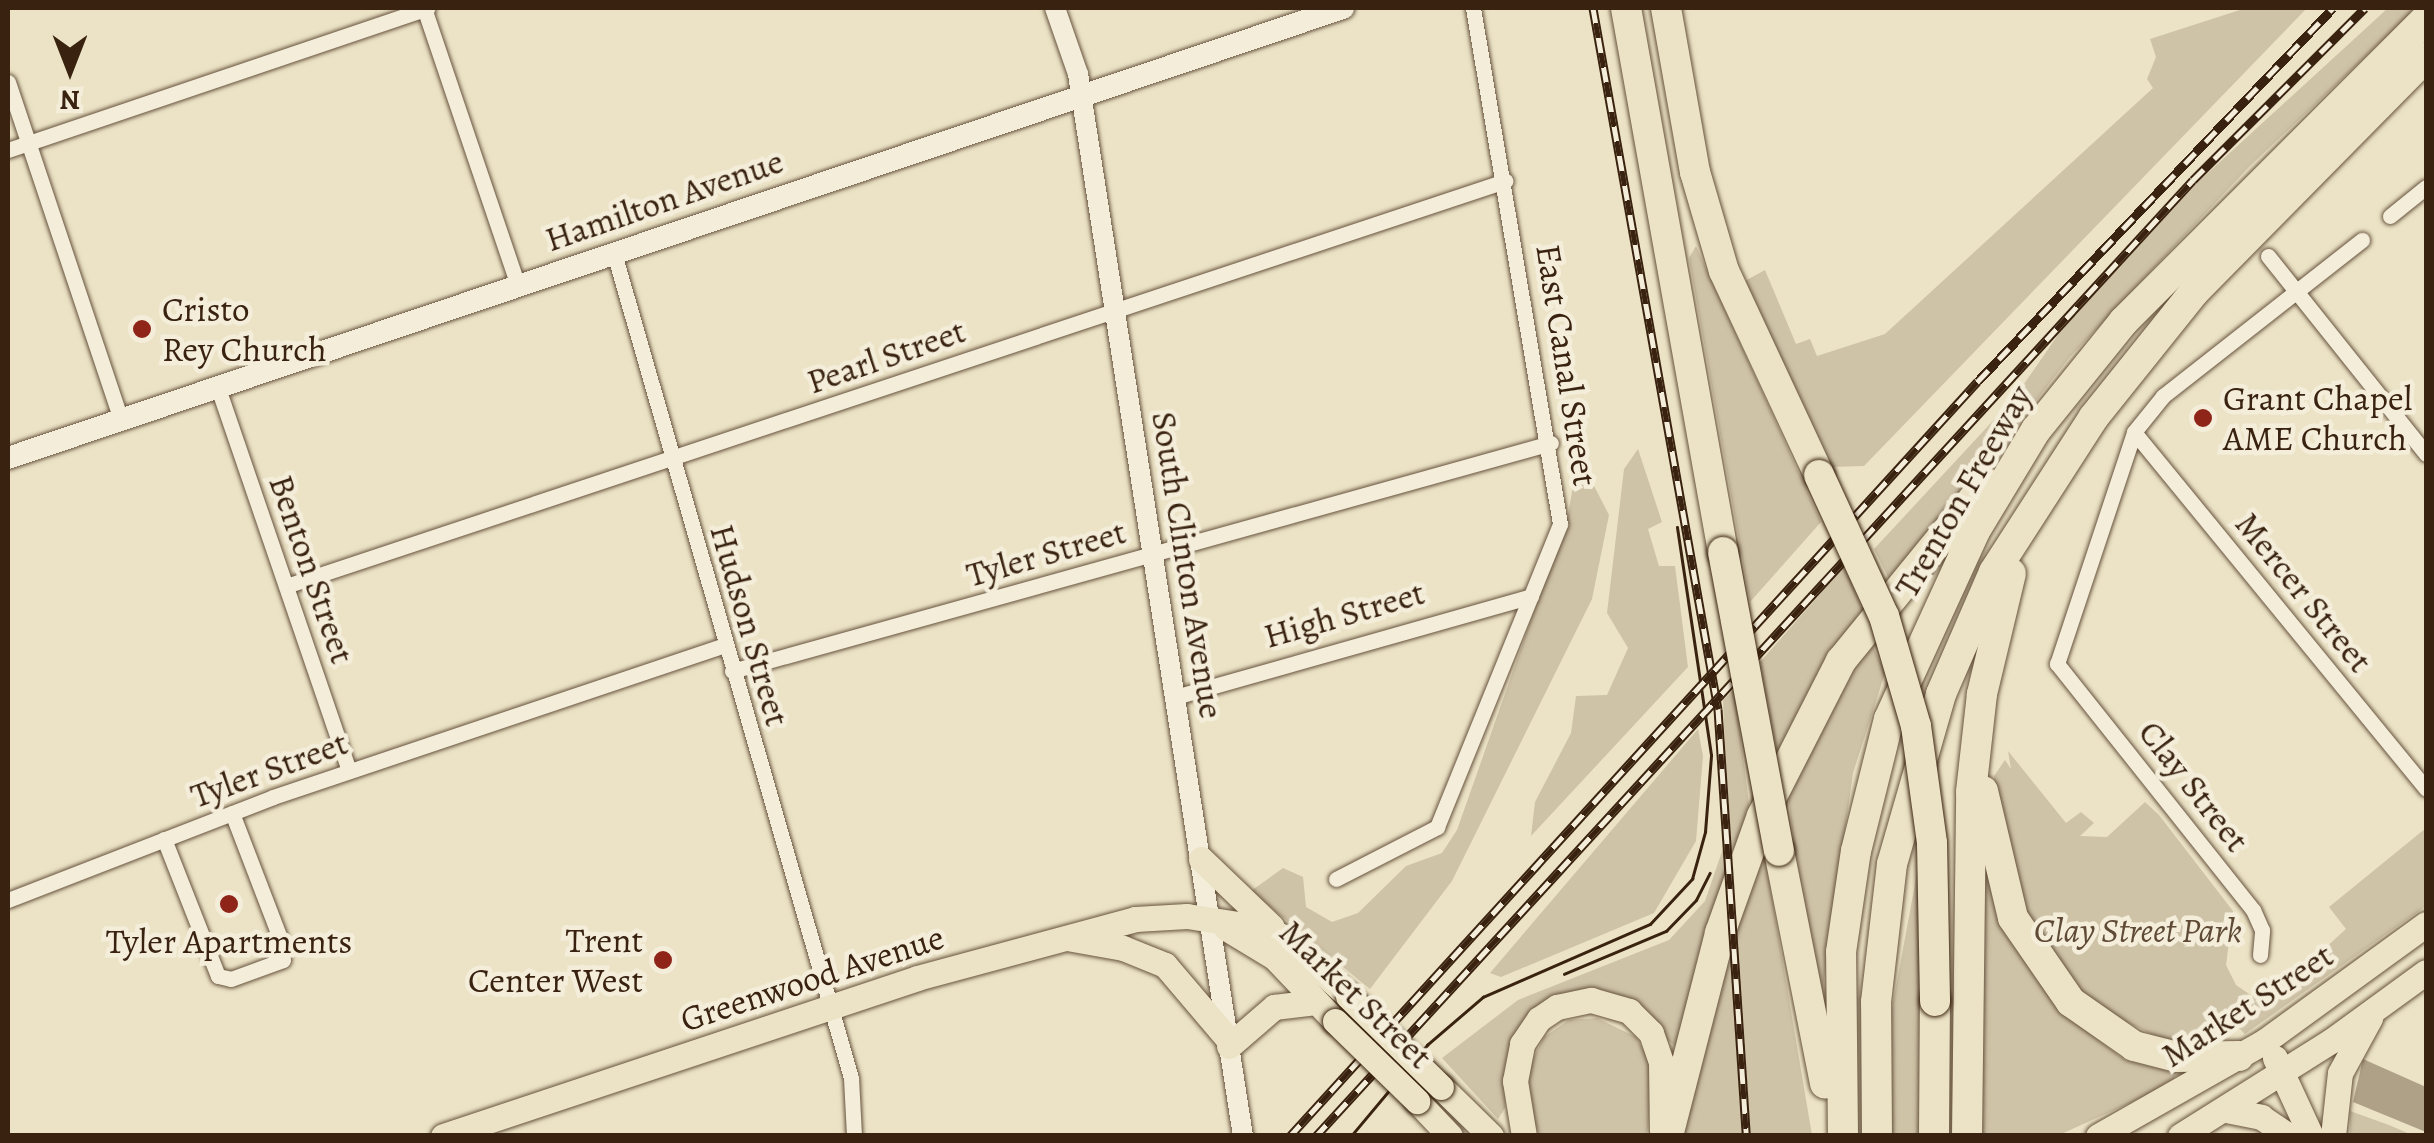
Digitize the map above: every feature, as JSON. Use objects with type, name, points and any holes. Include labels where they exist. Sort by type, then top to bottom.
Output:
[{"type":"highway","points":[[1626,8],[1779,851],[1840,1136]]},
{"type":"highway","points":[[1666,8],[1694,172],[1724,272],[1884,616],[1916,726],[1932,843],[1934,1136]]},
{"type":"highway","name":"Trenton Freeway","points":[[1840,1136],[1842,952],[1856,852],[1888,719],[1950,578],[2036,430],[2194,246],[2426,19]]},
{"type":"highway","name":"Trenton Freeway","points":[[1877,1136],[1876,1002],[1904,813],[1966,632],[2035,502],[2194,292],[2426,57]]},
{"type":"highway","points":[[1666,1136],[1745,855],[1841,661],[2036,430]]},
{"type":"highway","points":[[1967,1131],[1969,828],[1977,750],[2002,597],[2035,502]]},
{"type":"highway","points":[[1977,750],[2002,888],[2024,940],[2052,981],[2090,1018],[2134,1046],[2177,1057],[2252,1048]]},
{"type":"main road","name":"Hamilton Avenue","points":[[8,458],[1082,97],[1283,17],[1343,8]]},
{"type":"main road","points":[[1201,859],[1284,937]]},
{"type":"main road","name":"Greenwood Avenue","points":[[443,1136],[830,1012],[917,978],[1135,919],[1208,919]]},
{"type":"main road","name":"Market Street","points":[[1208,919],[1284,937],[1491,1136]]},
{"type":"main road","name":"Market Street","points":[[1208,919],[1274,957],[1450,1136]]},
{"type":"main road","name":"Market Street","points":[[2098,1136],[2252,1048],[2426,924]]},
{"type":"main road","points":[[1062,937],[1123,948],[1165,965],[1229,1042],[1274,1007],[1316,1002]]},
{"type":"main road","points":[[2180,1136],[2373,1012],[2426,972]]},
{"type":"main road","points":[[1524,1136],[1515,1081],[1522,1044],[1539,1019],[1591,1000],[1629,1010],[1651,1033],[1661,1062],[1666,1136]]},
{"type":"main road","points":[[2334,1136],[2340,1073],[2373,1012]]},
{"type":"main road","points":[[2252,1048],[2283,1071],[2311,1136]]},
{"type":"main road","points":[[2226,1110],[2261,1117],[2289,1136]]},
{"type":"street","points":[[8,150],[426,8],[518,285]]},
{"type":"street","name":"South Clinton Avenue","points":[[1055,8],[1082,97],[1243,1136]]},
{"type":"street","name":"East Canal Street","points":[[1336,878],[1377,853],[1434,831],[1560,524],[1551,444],[1473,8]]},
{"type":"street","points":[[8,82],[121,420]]},
{"type":"street","name":"Pearl Street","points":[[286,586],[1505,181]]},
{"type":"street","points":[[2390,216],[2426,187]]},
{"type":"street","points":[[2134,432],[2163,396],[2362,240]]},
{"type":"street","name":"Hudson Street","points":[[614,253],[851,1078],[854,1136]]},
{"type":"street","points":[[2268,256],[2426,454]]},
{"type":"street","name":"Benton Street","points":[[218,388],[349,770]]},
{"type":"street","name":"Clay Street","points":[[2134,432],[2056,664],[2253,910],[2262,930],[2260,956]]},
{"type":"street","name":"Mercer Street","points":[[2134,432],[2426,789]]},
{"type":"street","name":"Tyler Street","points":[[732,671],[1551,444]]},
{"type":"street","name":"High Street","points":[[1175,696],[1531,596]]},
{"type":"street","name":"Tyler Street","points":[[8,900],[349,770],[724,646]]},
{"type":"street","points":[[164,840],[218,976],[230,979],[283,960],[280,938],[232,812]]},
{"type":"green space","points":[[2246,8],[2307,8],[1864,466],[1830,467],[1743,282],[1765,270],[1796,344],[1810,339],[1817,356],[1885,334],[2153,88],[2147,79],[2156,57],[2150,39]]},
{"type":"green space","points":[[2388,8],[2417,8],[2249,167],[2070,357],[1892,585],[1874,549],[2015,397],[2062,329],[2198,182]]},
{"type":"green space","points":[[1696,246],[1821,522],[1750,602],[1689,258]]},
{"type":"green space","points":[[1638,449],[1662,522],[1648,529],[1659,566],[1675,566],[1688,667],[1531,836],[1535,802],[1571,733],[1576,696],[1607,695],[1628,648],[1607,613],[1624,469]]},
{"type":"green space","points":[[1575,475],[1589,476],[1609,515],[1592,599],[1452,881],[1370,989],[1251,891],[1283,868],[1303,877],[1306,907],[1332,922],[1358,913],[1406,866],[1442,853],[1457,830],[1568,515]]},
{"type":"green space","points":[[1844,567],[1865,616],[1779,761],[1760,662]]},
{"type":"green space","points":[[1870,640],[1885,673],[1853,773],[1822,993],[1810,977],[1788,794]]},
{"type":"green space","points":[[1734,689],[1750,811],[1685,1052],[1595,992],[1507,1058],[1505,1108],[1498,1119],[1442,1058],[1518,1000],[1669,940],[1705,901],[1728,834],[1723,700]]},
{"type":"green space","points":[[1698,729],[1703,756],[1696,841],[1654,913],[1501,977],[1490,973]]},
{"type":"green space","name":"Clay Street Park","points":[[2008,751],[2066,823],[2081,812],[2094,823],[2080,836],[2107,837],[2145,802],[2159,815],[2233,911],[2226,965],[2236,985],[2252,996],[2276,993],[2346,929],[2329,907],[2426,828],[2426,906],[2245,1034],[2240,1029],[2172,1044],[2087,1003],[2026,930],[2005,872],[1994,776],[2005,760],[2011,769]]},
{"type":"green space","points":[[1982,847],[2069,1018],[2125,1060],[2176,1073],[2172,1084],[2059,1135],[1982,1136]]},
{"type":"green space","points":[[1764,851],[1812,1135],[1684,1136],[1724,957]]},
{"type":"green space","points":[[1918,868],[1920,1135],[1883,1136],[1888,1030]]},
{"type":"green space","points":[[1597,1018],[1636,1037],[1654,1069],[1647,1135],[1540,1135],[1528,1107],[1529,1067],[1544,1037],[1569,1020]]},
{"type":"green space","points":[[2350,1111],[2389,1125],[2412,1135],[2350,1135]]},
{"type":"shaded area","points":[[2363,1059],[2426,1087],[2426,1132],[2353,1102]]},
{"type":"tram line","points":[[1351,1136],[1427,1045],[1483,997],[1650,924],[1692,879],[1705,832],[1711,755],[1677,528]]},
{"type":"tram line","points":[[1564,974],[1666,931],[1696,900],[1710,873]]},
{"type":"railway","points":[[1593,8],[1718,709],[1746,1136]]},
{"type":"railway","points":[[1290,1136],[1978,381],[2333,8]]},
{"type":"railway","points":[[1316,1136],[2193,180],[2365,8]]},
{"type":"place","name":"Cristo Rey Church","points":[[142,329]]},
{"type":"place","name":"Grant Chapel AME Church","points":[[2203,418]]},
{"type":"place","name":"Tyler Apartments","points":[[229,904]]},
{"type":"place","name":"Trent Center West","points":[[663,960]]}]
